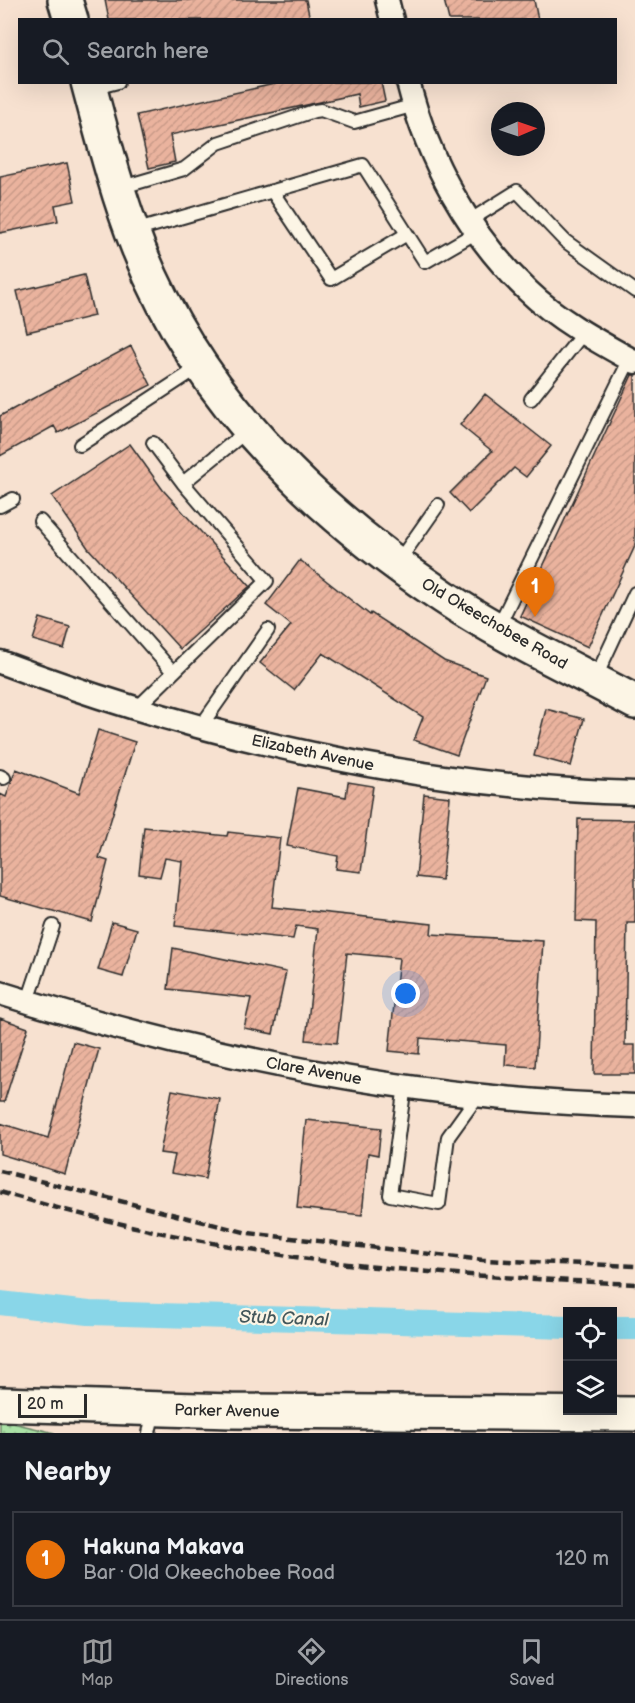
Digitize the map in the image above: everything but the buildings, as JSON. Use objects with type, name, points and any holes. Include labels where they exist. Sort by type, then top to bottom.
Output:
[{"type":"street","points":[[65,0],[70,18]]},
{"type":"street","points":[[387,0],[392,18]]},
{"type":"street","points":[[409,84],[449,191],[490,251],[529,292],[584,333],[632,361]]},
{"type":"street","name":"Old Okeechobee Road","points":[[99,85],[118,188],[133,232],[168,311],[200,366],[249,429],[314,497],[364,540],[446,598],[635,702]]},
{"type":"street","name":"Elizabeth Avenue","points":[[0,662],[137,708],[320,755],[422,773],[526,786],[635,793]]},
{"type":"street","name":"Clare Avenue","points":[[0,993],[177,1043],[287,1066],[479,1094],[635,1106]]},
{"type":"street","name":"Parker Avenue","points":[[0,1404],[151,1421],[635,1414]]},
{"type":"lane","points":[[118,188],[184,169],[218,143],[314,111],[321,110],[354,122],[415,105]]},
{"type":"lane","points":[[133,232],[363,165],[425,262],[517,191],[565,241],[635,291]]},
{"type":"lane","points":[[272,191],[331,279],[407,234]]},
{"type":"lane","points":[[531,399],[584,333]]},
{"type":"lane","points":[[498,627],[632,361]]},
{"type":"lane","points":[[80,445],[200,366]]},
{"type":"lane","points":[[183,483],[249,429]]},
{"type":"lane","points":[[137,708],[267,581],[183,483],[153,443]]},
{"type":"lane","points":[[0,506],[13,499]]},
{"type":"lane","points":[[397,563],[438,505]]},
{"type":"lane","points":[[40,521],[173,672]]},
{"type":"lane","points":[[595,680],[635,593]]},
{"type":"lane","points":[[201,726],[268,630]]},
{"type":"lane","points":[[28,1001],[53,926]]},
{"type":"lane","points":[[405,1085],[390,1195],[440,1204],[448,1137],[479,1094]]},
{"type":"green space","points":[[0,1420],[55,1433],[0,1433]]},
{"type":"waterway","name":"Stub Canal","points":[[0,1303],[89,1313],[563,1327]]},
{"type":"waterway","name":"Stub Canal","points":[[617,1328],[635,1328]]},
{"type":"railway","points":[[0,1171],[248,1233],[483,1260],[635,1266]]},
{"type":"railway","points":[[0,1192],[80,1214],[160,1232],[323,1261],[440,1273],[635,1284]]},
{"type":"place","name":"Hakuna Makava","points":[[535,617]]}]
